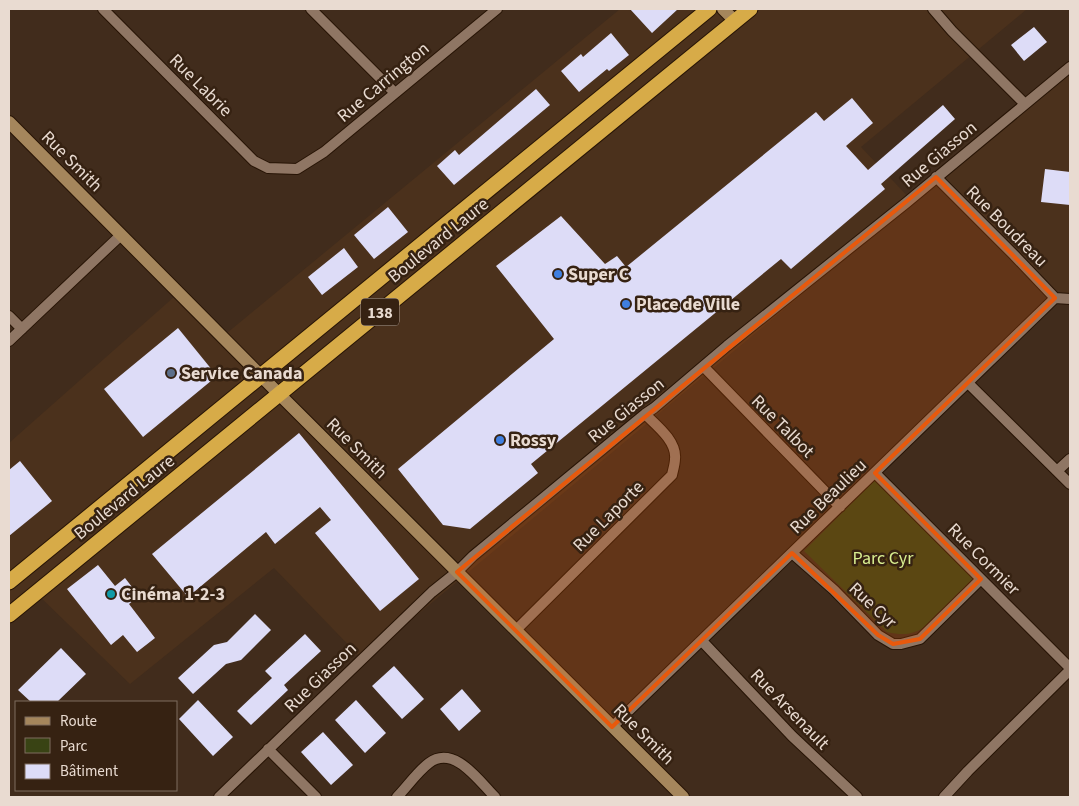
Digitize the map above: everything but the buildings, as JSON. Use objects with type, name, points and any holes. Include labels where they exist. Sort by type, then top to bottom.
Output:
[{"type":"highway","name":"Boulevard Laure","points":[[9,582],[262,377],[709,9]]},
{"type":"highway","name":"Boulevard Laure","points":[[9,615],[750,9]]},
{"type":"street","name":"Rue Labrie","points":[[103,9],[254,161],[268,168],[284,169]]},
{"type":"street","points":[[311,9],[395,93]]},
{"type":"street","name":"Rue Carrington","points":[[284,169],[297,169],[324,152],[497,9]]},
{"type":"street","points":[[723,9],[735,21]]},
{"type":"street","points":[[933,9],[952,31],[1025,104]]},
{"type":"street","name":"Rue Giasson","points":[[219,797],[432,592],[473,556],[644,414],[704,367],[727,346],[814,278],[1070,67]]},
{"type":"street","name":"Rue Smith","points":[[9,122],[683,797]]},
{"type":"street","name":"Rue Boudreau","points":[[936,177],[1055,298]]},
{"type":"street","points":[[9,341],[121,235]]},
{"type":"street","points":[[1055,298],[1070,299]]},
{"type":"street","name":"Rue Beaulieu","points":[[612,727],[1055,298]]},
{"type":"street","points":[[9,316],[22,329]]},
{"type":"street","name":"Rue Talbot","points":[[704,367],[840,507]]},
{"type":"street","points":[[968,383],[1070,484]]},
{"type":"street","name":"Rue Laporte","points":[[516,630],[672,475],[676,458],[673,448],[667,437],[644,414]]},
{"type":"street","points":[[1056,471],[1070,459]]},
{"type":"street","name":"Rue Cormier","points":[[875,473],[1070,669]]},
{"type":"street","name":"Rue Cyr","points":[[792,553],[834,590],[878,635],[893,644],[920,639],[981,579]]},
{"type":"street","name":"Rue Arsenault","points":[[702,641],[792,736],[857,797]]},
{"type":"street","points":[[944,797],[1070,669]]},
{"type":"street","points":[[268,749],[316,797]]},
{"type":"street","points":[[396,797],[429,763],[443,757],[457,759],[495,797]]},
{"type":"highlighted area","points":[[936,177],[1055,298],[875,473],[981,579],[920,639],[893,644],[878,635],[792,553],[612,727],[457,572]]},
{"type":"shaded area","points":[[620,9],[1027,9],[861,147],[913,202],[363,660],[274,568],[130,684],[36,593],[9,615],[9,443],[183,289],[227,333]]},
{"type":"shaded area","points":[[1070,72],[1070,293],[1056,294],[941,177]]},
{"type":"green space","name":"Parc Cyr","points":[[875,480],[974,578],[931,622],[912,633],[897,634],[887,632],[804,551]]},
{"type":"place","name":"Super C","points":[[558,274]]},
{"type":"place","name":"Place de Ville","points":[[626,304]]},
{"type":"place","name":"Service Canada","points":[[171,373]]},
{"type":"place","name":"Rossy","points":[[500,440]]},
{"type":"place","name":"Cinéma 1-2-3","points":[[111,594]]}]
